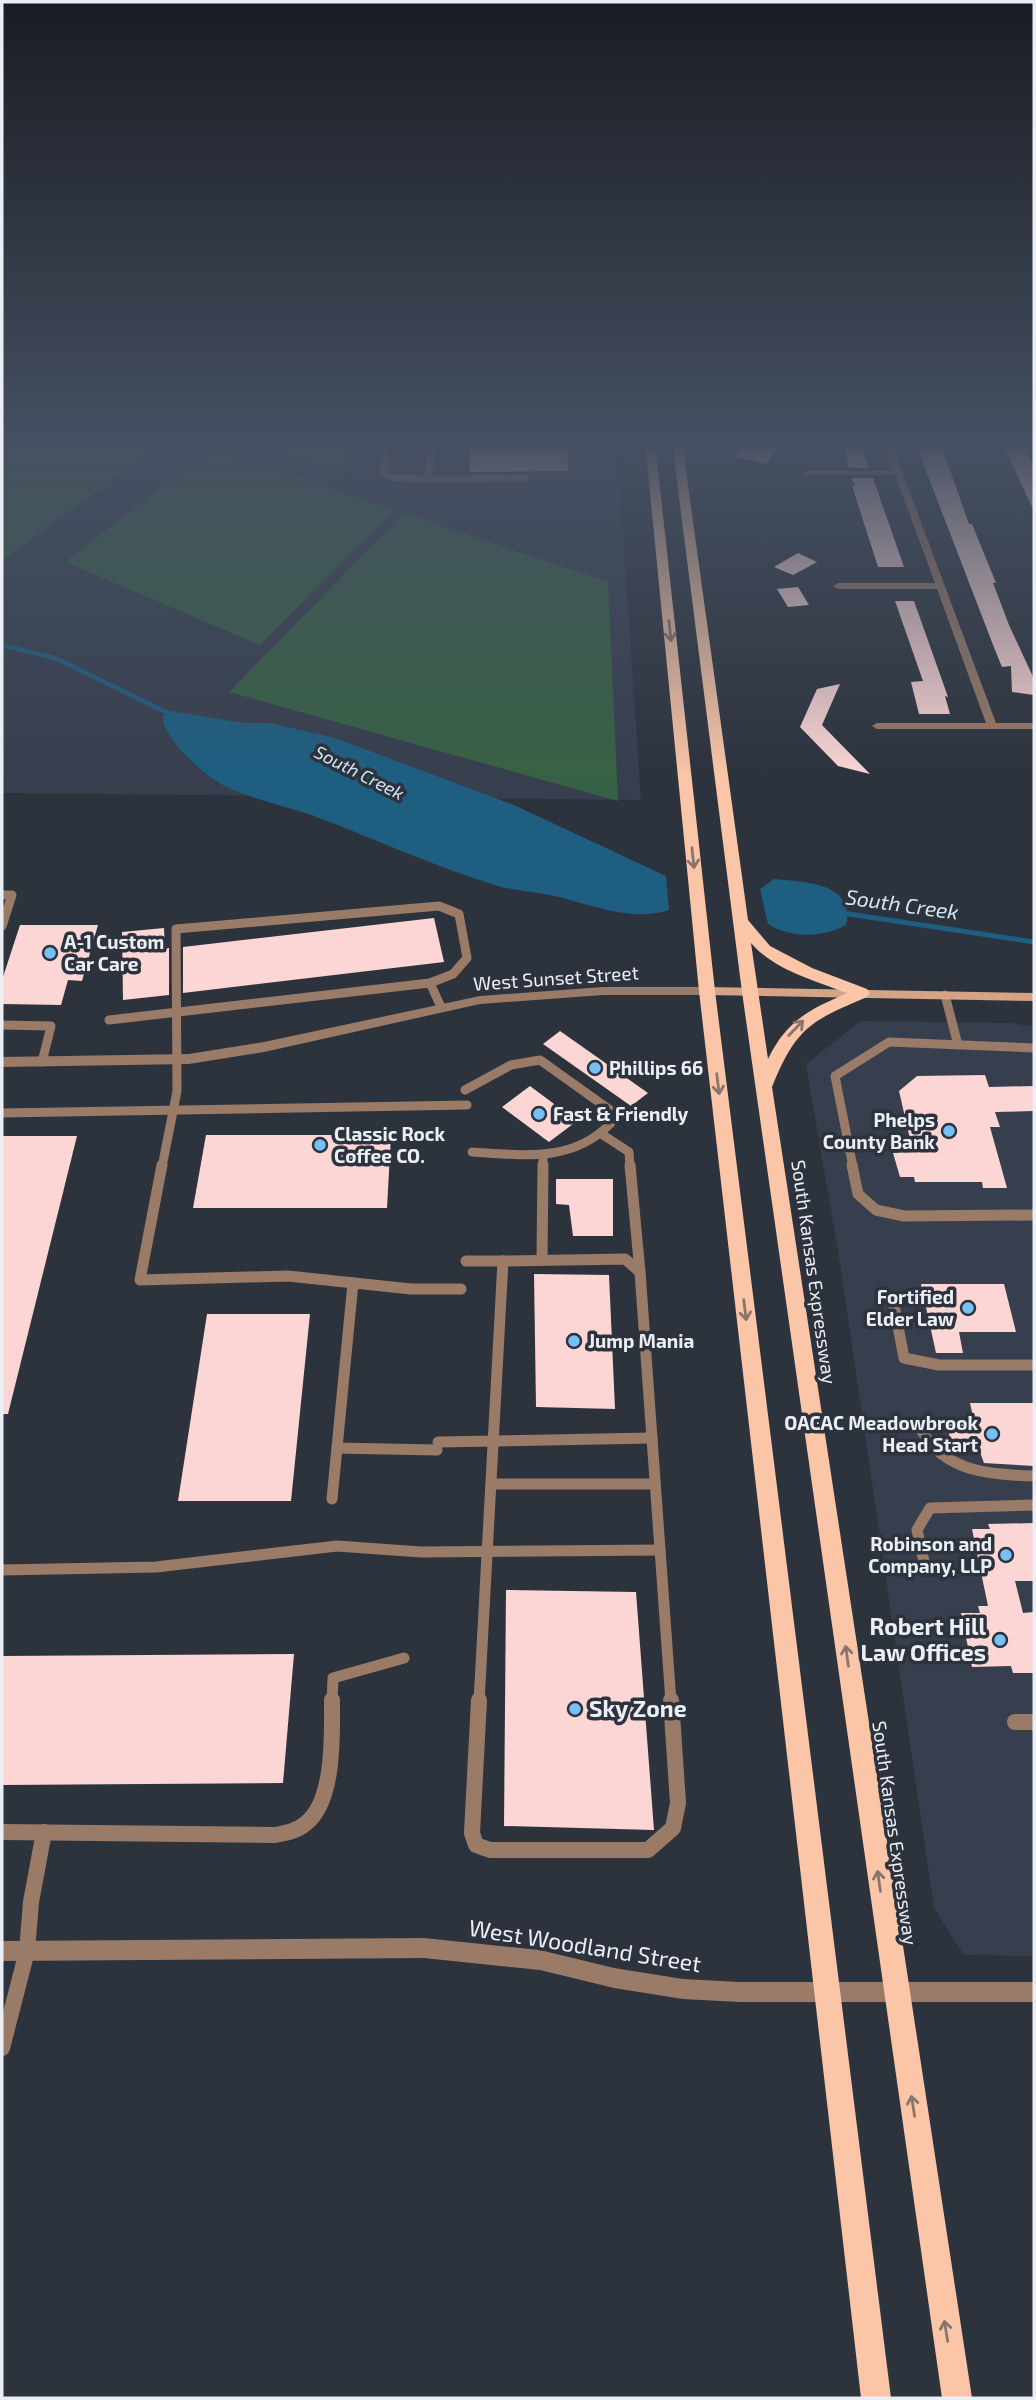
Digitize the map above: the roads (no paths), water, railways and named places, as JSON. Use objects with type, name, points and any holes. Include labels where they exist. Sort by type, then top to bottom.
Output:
[{"type":"main road","points":[[662,554],[707,991],[876,2398]]},
{"type":"main road","name":"South Kansas Expressway","points":[[692,554],[750,992],[895,1992],[957,2398]]},
{"type":"main road","points":[[740,922],[765,950],[807,972],[862,993]]},
{"type":"main road","name":"West Sunset Street","points":[[707,991],[1034,997]]},
{"type":"main road","points":[[764,1088],[780,1045],[800,1023],[862,993]]},
{"type":"street","points":[[928,554],[992,726]]},
{"type":"street","points":[[838,586],[940,586]]},
{"type":"street","points":[[877,726],[1034,726]]},
{"type":"street","name":"West Sunset Street","points":[[2,1062],[179,1059],[264,1047],[440,1007],[557,993],[707,991]]},
{"type":"street","name":"West Woodland Street","points":[[2,1951],[424,1948],[540,1959],[614,1978],[683,1989],[1034,1992]]},
{"type":"lane","points":[[2,895],[12,895],[3,922]]},
{"type":"lane","points":[[109,1020],[177,1012],[430,983],[453,974],[467,958],[459,914],[453,909],[422,906],[176,929],[174,939],[177,1012],[179,1059],[174,1111],[140,1280],[288,1276],[411,1289],[461,1289]]},
{"type":"lane","points":[[430,983],[440,1007]]},
{"type":"lane","points":[[945,995],[958,1045]]},
{"type":"lane","points":[[2,1025],[51,1026],[42,1062]]},
{"type":"lane","points":[[1034,1048],[889,1042],[835,1076],[858,1194],[876,1210],[904,1216],[1034,1215]]},
{"type":"lane","points":[[465,1090],[511,1065],[540,1060],[610,1110],[611,1123],[603,1135],[566,1152],[543,1155],[472,1152]]},
{"type":"lane","points":[[2,1113],[467,1105]]},
{"type":"lane","points":[[503,1260],[472,1833],[476,1845],[490,1850],[648,1850],[673,1828],[678,1803],[629,1152],[603,1135]]},
{"type":"lane","points":[[542,1260],[543,1155]]},
{"type":"lane","points":[[466,1261],[625,1259],[640,1272]]},
{"type":"lane","points":[[332,1499],[353,1283]]},
{"type":"lane","points":[[894,1305],[904,1358],[939,1364],[1034,1365]]},
{"type":"lane","points":[[922,1431],[928,1447],[948,1461],[992,1475],[1034,1476]]},
{"type":"lane","points":[[337,1448],[652,1438]]},
{"type":"lane","points":[[491,1483],[655,1484]]},
{"type":"lane","points":[[925,1566],[917,1530],[930,1508],[1034,1505]]},
{"type":"lane","points":[[2,1570],[156,1567],[337,1546],[421,1552],[660,1550]]},
{"type":"lane","points":[[2,1832],[275,1835],[298,1830],[313,1818],[322,1804],[327,1779],[333,1678],[404,1658]]},
{"type":"lane","points":[[1015,1722],[1034,1722]]},
{"type":"lane","points":[[2,2048],[27,1951],[31,1902],[44,1832]]},
{"type":"water","points":[[171,711],[243,723],[270,723],[335,738],[514,805],[666,876],[669,910],[626,913],[498,886],[428,862],[314,816],[234,790],[206,773],[176,745],[164,725],[163,716]]},
{"type":"water","points":[[774,879],[799,881],[835,892],[843,900],[847,911],[846,925],[807,935],[786,932],[768,924],[760,889]]},
{"type":"waterway","name":"South Creek","points":[[2,645],[55,658],[174,716]]},
{"type":"waterway","name":"South Creek","points":[[842,913],[1034,942]]},
{"type":"place","name":"A-1 Custom Car Care","points":[[50,953]]},
{"type":"place","name":"Phillips 66","points":[[595,1068]]},
{"type":"place","name":"Fast & Friendly","points":[[539,1114]]},
{"type":"place","name":"Phelps County Bank","points":[[949,1131]]},
{"type":"place","name":"Classic Rock Coffee CO.","points":[[320,1145]]},
{"type":"place","name":"Fortified Elder Law","points":[[968,1308]]},
{"type":"place","name":"Jump Mania","points":[[574,1341]]},
{"type":"place","name":"OACAC Meadowbrook Head Start","points":[[992,1434]]},
{"type":"place","name":"Robinson and Company, LLP","points":[[1006,1555]]},
{"type":"place","name":"Robert Hill Law Offices","points":[[1000,1640]]},
{"type":"place","name":"Sky Zone","points":[[575,1709]]}]
